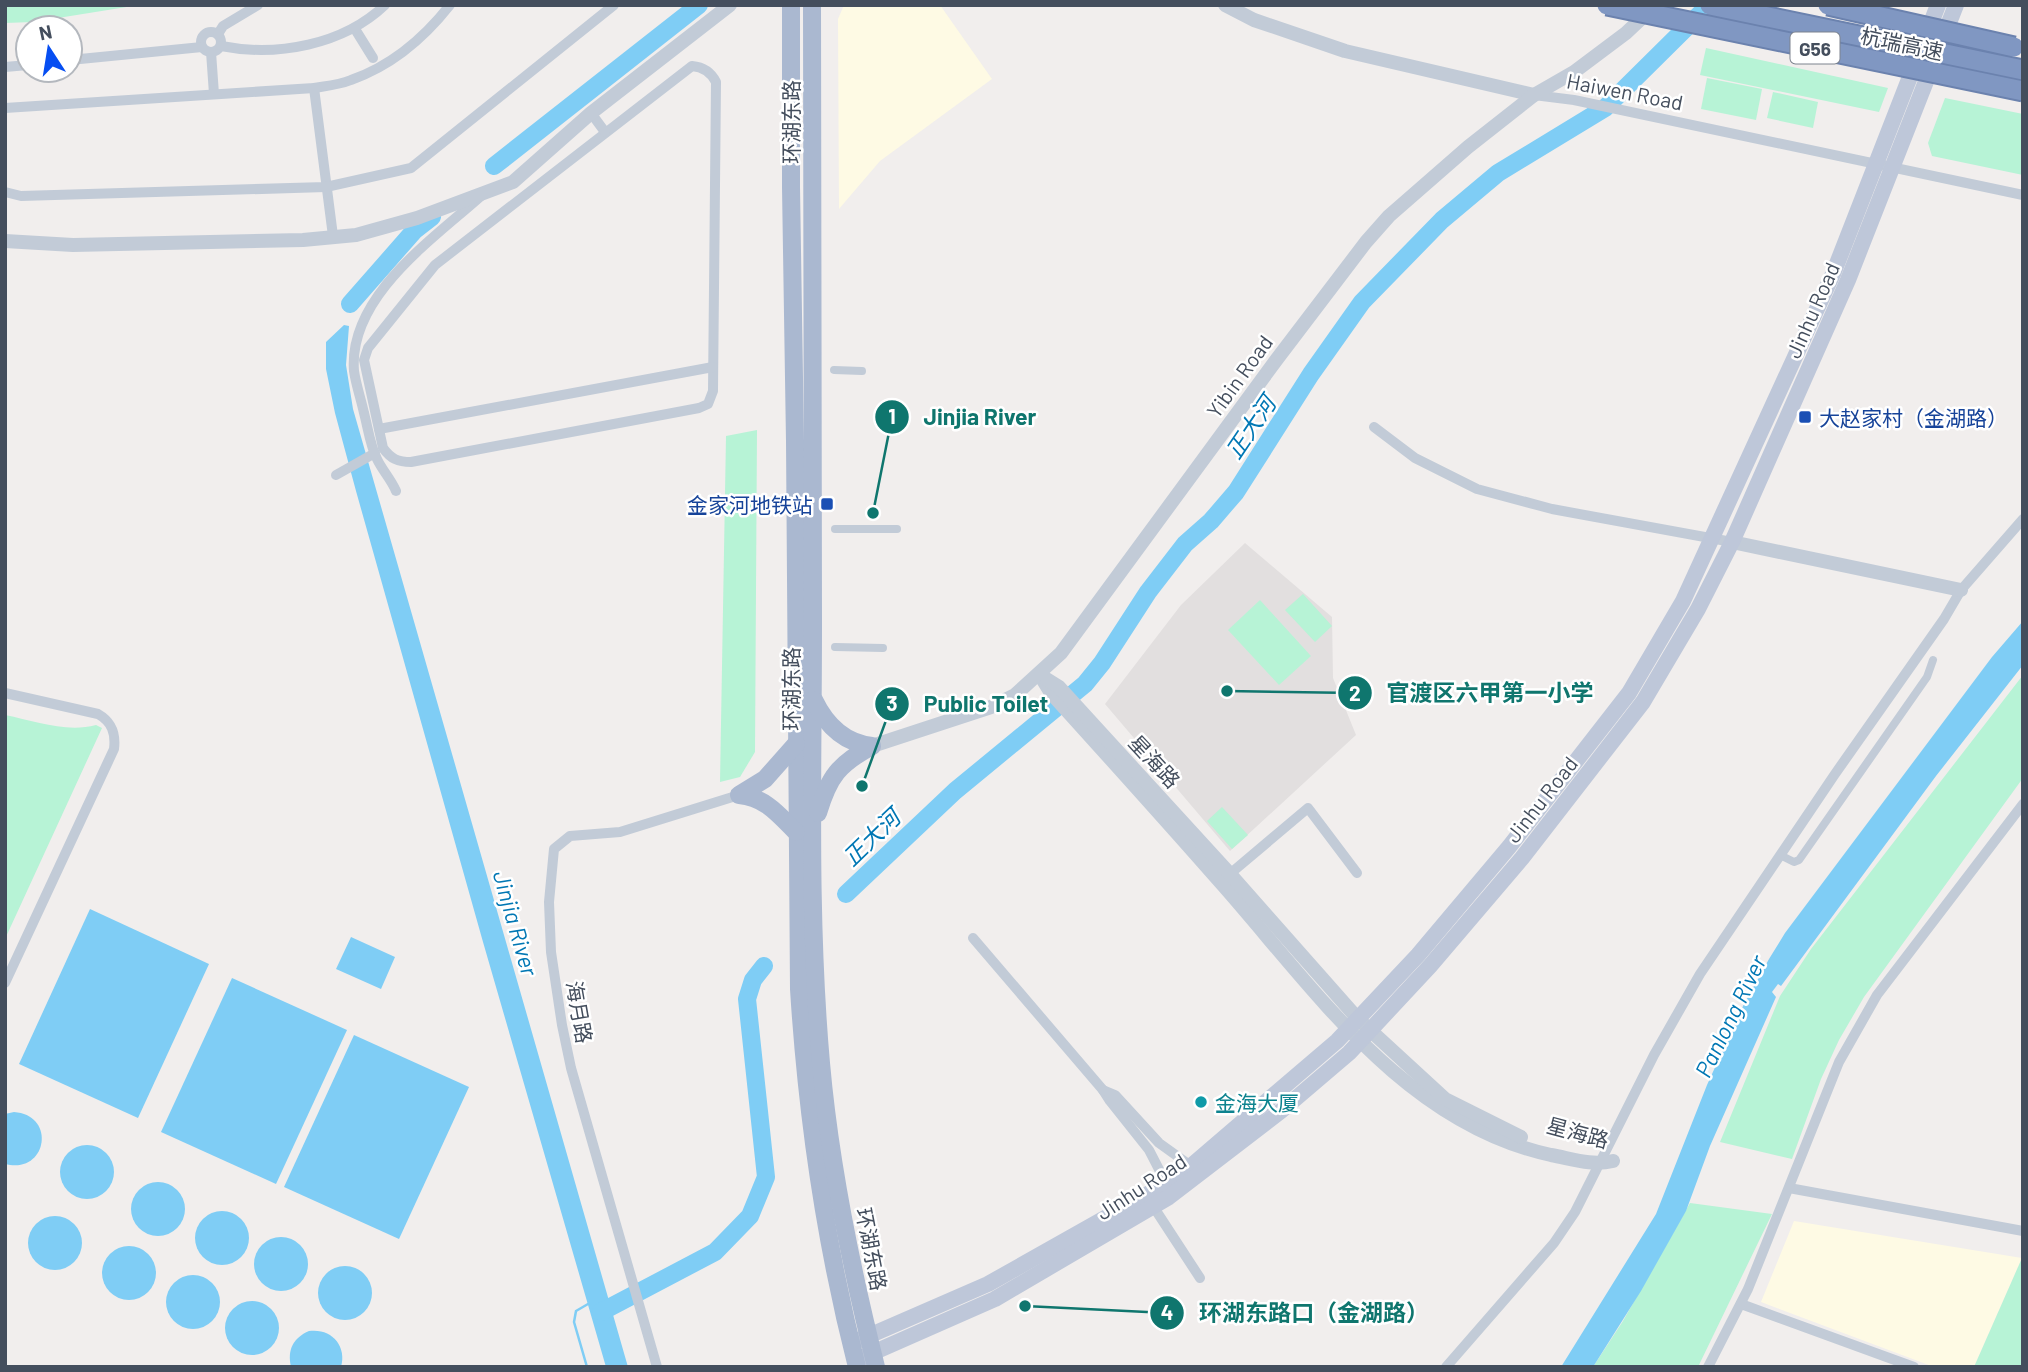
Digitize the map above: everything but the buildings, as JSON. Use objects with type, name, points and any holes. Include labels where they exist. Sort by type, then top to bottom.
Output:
[{"type":"highway","name":"杭瑞高速","points":[[1607,5],[2023,91]]},
{"type":"highway","name":"杭瑞高速","points":[[1710,5],[2023,70]]},
{"type":"highway","points":[[1828,5],[2014,47]]},
{"type":"main road","name":"环湖东路","points":[[791,5],[796,744],[805,831],[821,1064],[834,1174],[855,1283],[863,1354]]},
{"type":"main road","name":"环湖东路","points":[[805,831],[813,699],[812,5]]},
{"type":"main road","name":"Jinhu Road","points":[[863,1354],[1166,1183],[1191,1166],[1337,1041],[1359,1030],[1509,847],[1629,693],[1683,601],[1833,274],[1938,5]]},
{"type":"main road","name":"Jinhu Road","points":[[863,1354],[995,1299],[1169,1197],[1281,1111],[1359,1030],[1430,966],[1522,858],[1643,702],[1698,609],[1732,542],[1848,281],[1956,5]]},
{"type":"main road","points":[[813,699],[830,726],[845,738],[860,745],[872,746]]},
{"type":"main road","points":[[739,795],[765,779],[796,744]]},
{"type":"main road","points":[[739,795],[753,796],[805,831],[835,773],[847,760],[872,746]]},
{"type":"street","points":[[214,94],[213,45],[223,26],[258,5]]},
{"type":"street","points":[[84,59],[213,45],[240,50],[319,43],[355,29],[386,5]]},
{"type":"street","points":[[5,108],[314,88],[351,81],[386,64],[411,46],[450,5]]},
{"type":"street","points":[[5,192],[21,195],[326,187],[411,168],[614,5]]},
{"type":"street","points":[[5,241],[87,244],[303,240],[379,230],[513,182],[591,113],[730,5]]},
{"type":"street","name":"Haiwen Road","points":[[1225,5],[1254,20],[1345,51],[1534,95],[1574,100],[2023,195]]},
{"type":"street","name":"Yibin Road","points":[[872,746],[991,707],[1016,695],[1040,675],[1061,653],[1366,242],[1389,216],[1468,147],[1534,95],[1574,72],[1644,16]]},
{"type":"street","points":[[355,29],[373,58]]},
{"type":"street","points":[[692,66],[700,66],[712,75],[716,82],[713,391],[708,404],[685,411],[411,462],[400,462],[389,457],[383,448],[364,360],[368,348],[435,265],[605,132],[692,66]]},
{"type":"street","points":[[314,88],[333,236]]},
{"type":"street","points":[[591,113],[605,132]]},
{"type":"street","points":[[513,182],[524,196]]},
{"type":"street","points":[[396,491],[371,456],[354,369],[364,320],[393,276],[486,192]]},
{"type":"street","points":[[379,429],[713,367]]},
{"type":"street","points":[[834,370],[862,371]]},
{"type":"street","points":[[1374,427],[1415,458],[1478,489],[1552,509],[1732,542],[1961,590]]},
{"type":"street","points":[[336,475],[371,456]]},
{"type":"street","points":[[1446,1367],[1554,1242],[1575,1212],[1599,1160],[1688,993],[1835,774],[1944,620],[1961,590],[2023,519]]},
{"type":"street","points":[[835,529],[897,529]]},
{"type":"street","points":[[835,647],[883,648]]},
{"type":"street","points":[[1782,856],[1794,862],[1799,860],[1927,677],[1933,660]]},
{"type":"street","name":"星海路","points":[[1040,675],[1226,878],[1398,1076],[1471,1127],[1543,1153],[1599,1160]]},
{"type":"street","points":[[5,693],[98,714],[106,718],[115,741],[114,749],[5,983]]},
{"type":"street","name":"海月路","points":[[657,1367],[571,1068],[562,1025],[551,952],[549,902],[554,849],[570,836],[620,832],[739,795]]},
{"type":"street","points":[[1708,1367],[1741,1304],[1839,1062],[1877,995],[2023,804]]},
{"type":"street","points":[[1226,878],[1308,808],[1357,873]]},
{"type":"street","points":[[973,938],[1103,1090],[1149,1150],[1166,1183]]},
{"type":"street","points":[[1103,1090],[1115,1095],[1159,1143],[1191,1166]]},
{"type":"street","points":[[1789,1188],[2023,1231]]},
{"type":"street","points":[[1153,1206],[1200,1278]]},
{"type":"street","points":[[1741,1304],[1914,1367]]},
{"type":"shaded area","points":[[844,5],[940,5],[992,79],[880,161],[839,209],[838,19]]},
{"type":"shaded area","points":[[1245,543],[1332,617],[1333,678],[1356,735],[1230,851],[1105,704],[1181,605]]},
{"type":"shaded area","points":[[1794,1221],[2022,1258],[1974,1367],[1934,1367],[1761,1302]]},
{"type":"green space","points":[[5,5],[139,5],[83,14],[14,14],[14,23],[5,23]]},
{"type":"green space","points":[[1706,48],[1888,88],[1879,112],[1700,75]]},
{"type":"green space","points":[[1707,78],[1762,89],[1756,120],[1701,109]]},
{"type":"green space","points":[[1773,92],[1818,102],[1813,128],[1767,118]]},
{"type":"green space","points":[[1945,98],[2023,114],[2023,175],[1932,156],[1928,143]]},
{"type":"green space","points":[[757,430],[755,752],[740,777],[720,782],[726,436]]},
{"type":"green space","points":[[1303,594],[1332,626],[1315,642],[1285,610]]},
{"type":"green space","points":[[1260,600],[1311,656],[1279,685],[1228,630]]},
{"type":"green space","points":[[2023,675],[2023,778],[1864,997],[1839,1040],[1821,1079],[1792,1159],[1720,1142],[1780,996],[1811,949]]},
{"type":"green space","points":[[5,715],[62,727],[96,725],[102,728],[5,939]]},
{"type":"green space","points":[[1222,807],[1248,835],[1232,849],[1207,821]]},
{"type":"green space","points":[[1690,1203],[1772,1214],[1698,1367],[1593,1367],[1623,1321]]},
{"type":"green space","points":[[2022,1258],[2023,1367],[1974,1367]]},
{"type":"water","points":[[344,325],[349,326],[346,365],[353,409],[628,1367],[606,1367],[356,491],[326,369],[326,342]]},
{"type":"water","points":[[2023,621],[2023,665],[1936,776],[1781,986],[1778,984],[1772,992],[1776,997],[1710,1146],[1686,1211],[1641,1291],[1593,1367],[1561,1367],[1656,1214],[1707,1085],[1743,1006],[1785,933],[1992,657]]},
{"type":"water","points":[[90,909],[209,964],[138,1118],[19,1064]]},
{"type":"water","points":[[351,937],[395,957],[381,989],[336,969]]},
{"type":"water","points":[[232,978],[347,1030],[276,1184],[161,1132]]},
{"type":"water","points":[[354,1035],[469,1087],[399,1239],[284,1187]]},
{"type":"water","points":[[14,1112],[28,1116],[37,1123],[41,1133],[38,1153],[30,1161],[19,1165],[5,1164],[5,1114]]},
{"type":"water","points":[[87,1145],[106,1153],[114,1172],[106,1191],[87,1199],[68,1191],[60,1172],[68,1153]]},
{"type":"water","points":[[158,1182],[177,1190],[185,1209],[177,1228],[158,1236],[139,1228],[131,1209],[139,1190]]},
{"type":"water","points":[[222,1211],[241,1219],[249,1238],[241,1257],[222,1265],[203,1257],[195,1238],[203,1219]]},
{"type":"water","points":[[55,1216],[74,1224],[82,1243],[74,1262],[55,1270],[36,1262],[28,1243],[36,1224]]},
{"type":"water","points":[[281,1237],[300,1245],[308,1264],[300,1283],[281,1291],[262,1283],[254,1264],[262,1245]]},
{"type":"water","points":[[129,1246],[148,1254],[156,1273],[148,1292],[129,1300],[110,1292],[102,1273],[110,1254]]},
{"type":"water","points":[[345,1266],[364,1274],[372,1293],[364,1312],[345,1320],[326,1312],[318,1293],[326,1274]]},
{"type":"water","points":[[193,1275],[212,1283],[220,1302],[212,1321],[193,1329],[174,1321],[166,1302],[174,1283]]},
{"type":"water","points":[[252,1301],[271,1309],[279,1328],[271,1347],[252,1355],[233,1347],[225,1328],[233,1309]]},
{"type":"water","points":[[309,1331],[324,1332],[336,1340],[342,1352],[341,1367],[291,1367],[292,1345]]},
{"type":"waterway","name":"Jinjia River","points":[[494,166],[699,5]]},
{"type":"waterway","name":"正大河","points":[[846,894],[955,791],[1085,684],[1102,663],[1148,592],[1185,544],[1211,521],[1236,492],[1311,374],[1362,302],[1442,220],[1498,173],[1605,108],[1709,5]]},
{"type":"waterway","name":"Jinjia River","points":[[350,304],[414,231],[432,217]]},
{"type":"waterway","name":"正大河","points":[[601,1312],[715,1252],[750,1216],[766,1177],[747,999],[753,980],[764,966]]},
{"type":"waterway","points":[[587,1367],[574,1322],[576,1311],[588,1304]]},
{"type":"place","name":"大赵家村（金湖路）","points":[[1805,417]]},
{"type":"place","name":"金家河地铁站","points":[[827,504]]},
{"type":"place","name":"Jinjia River","points":[[873,513]]},
{"type":"place","name":"官渡区六甲第一小学","points":[[1227,691]]},
{"type":"place","name":"Public Toilet","points":[[862,786]]},
{"type":"place","name":"金海大厦","points":[[1201,1102]]},
{"type":"place","name":"环湖东路口（金湖路）","points":[[1025,1306]]},
{"type":"water label","name":"Panlong River","points":[[1730,1016]]}]
